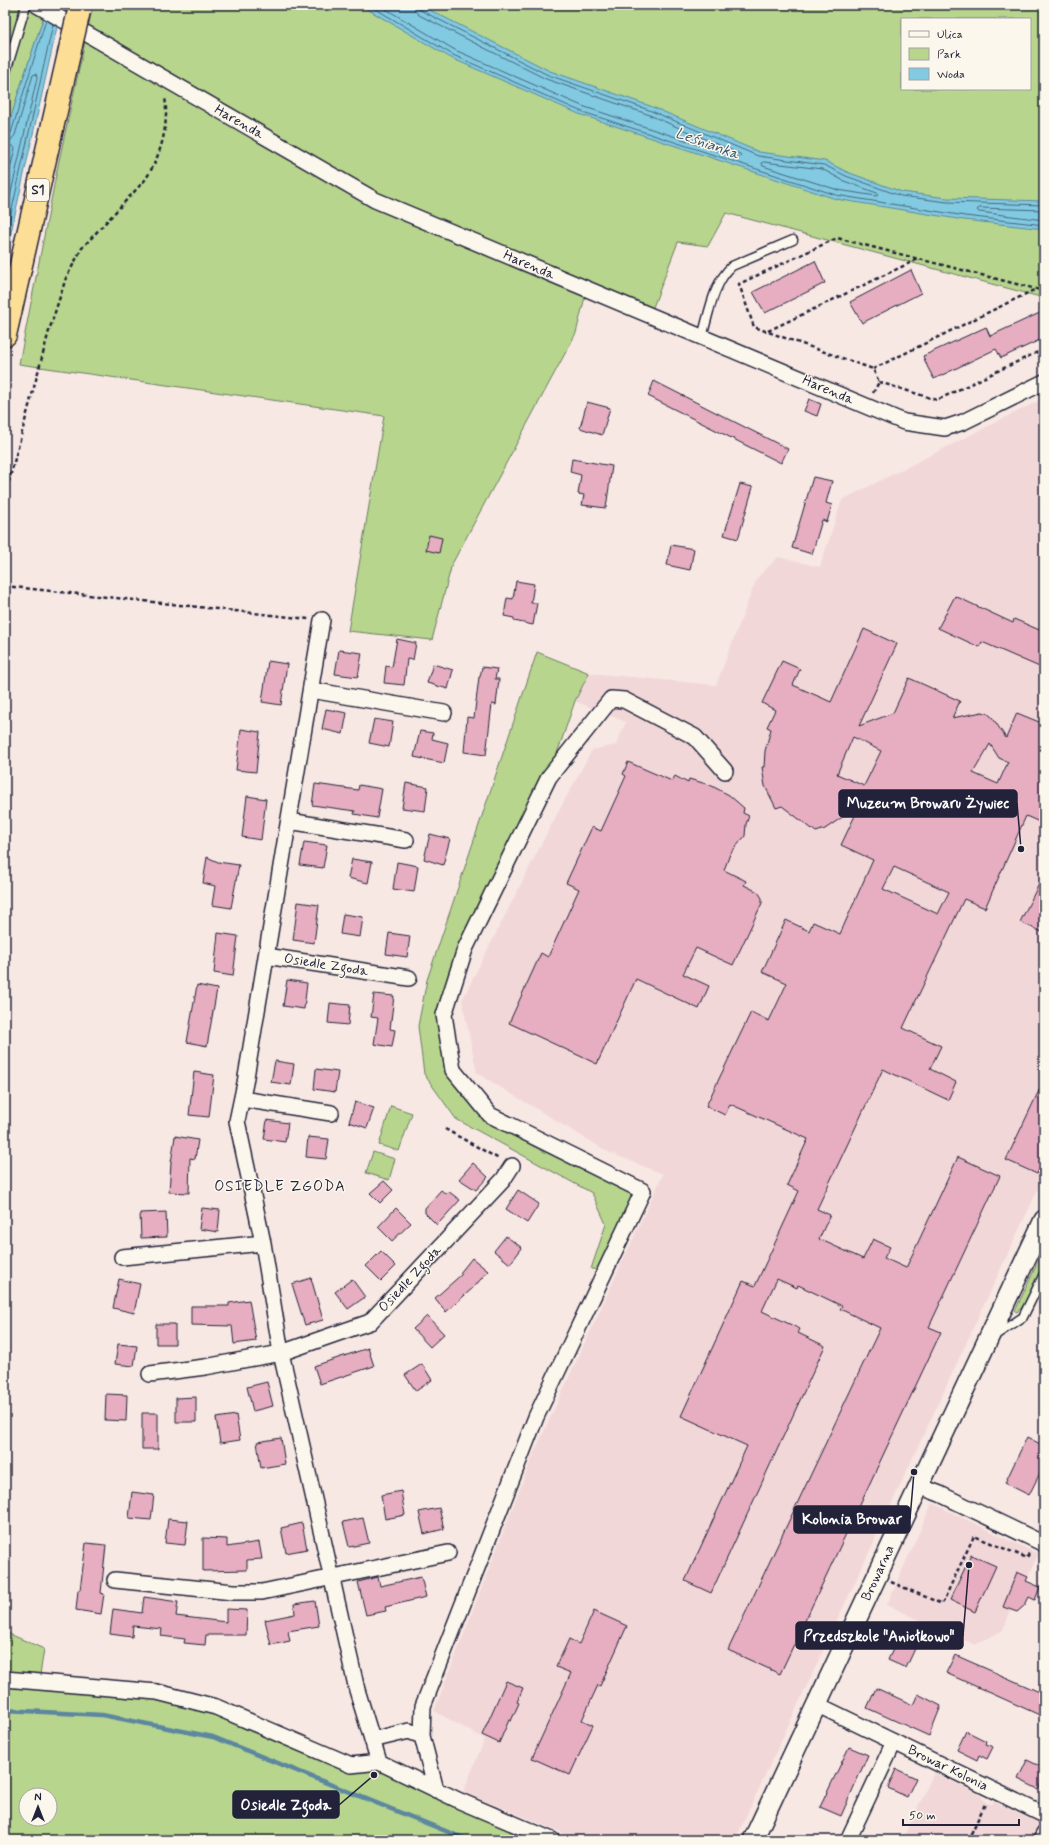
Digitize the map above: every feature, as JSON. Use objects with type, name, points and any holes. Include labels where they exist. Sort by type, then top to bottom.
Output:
[{"type":"highway","name":"S1","points":[[5,335],[80,8]]},
{"type":"street","name":"Harenda","points":[[37,5],[375,200],[904,422],[945,428],[963,422],[1044,382]]},
{"type":"street","name":"Osiedle Zgoda","points":[[322,620],[242,1099],[237,1120],[263,1243],[282,1353],[357,1690],[378,1762]]},
{"type":"street","points":[[311,690],[444,714]]},
{"type":"street","points":[[436,1790],[422,1736],[423,1706],[536,1417],[643,1191],[490,1115],[453,1070],[444,1015],[465,949],[549,777],[611,699],[624,700],[695,737],[725,772]]},
{"type":"street","points":[[289,821],[406,840]]},
{"type":"street","name":"Osiedle Zgoda","points":[[266,956],[409,978]]},
{"type":"street","points":[[242,1099],[331,1112]]},
{"type":"street","name":"Osiedle Zgoda","points":[[150,1374],[205,1368],[282,1353],[370,1322],[502,1180],[512,1166]]},
{"type":"street","name":"Browarna","points":[[753,1840],[1044,1220]]},
{"type":"street","points":[[122,1257],[263,1243]]},
{"type":"street","points":[[918,1486],[940,1494],[1044,1544]]},
{"type":"street","points":[[115,1580],[233,1592],[262,1592],[448,1553]]},
{"type":"street","points":[[5,1679],[158,1692],[216,1707],[351,1764],[378,1762],[436,1790],[552,1840]]},
{"type":"street","name":"Browar Kolonia","points":[[816,1704],[1044,1815]]},
{"type":"street","points":[[372,1740],[409,1731],[422,1736]]},
{"type":"street","name":"Browar Kolonia","points":[[848,1840],[894,1742]]},
{"type":"street","points":[[1041,1840],[1044,1834]]},
{"type":"lane","points":[[5,75],[26,5]]},
{"type":"lane","points":[[702,337],[719,282],[724,273],[732,266],[792,240]]},
{"type":"lane","points":[[988,1339],[1024,1317],[1044,1274]]},
{"type":"path","points":[[5,496],[49,331],[66,278],[82,248],[145,180],[159,154],[164,133],[166,109],[164,90],[154,73]]},
{"type":"path","points":[[1044,291],[837,238],[739,284],[754,326],[873,369],[879,382],[937,400],[1044,349]]},
{"type":"path","points":[[768,331],[919,258]]},
{"type":"path","points":[[873,369],[1036,289]]},
{"type":"path","points":[[872,396],[879,382]]},
{"type":"path","points":[[5,586],[322,620]]},
{"type":"path","points":[[445,1128],[512,1166]]},
{"type":"path","points":[[887,1580],[942,1604],[974,1536],[1027,1558],[1030,1550]]},
{"type":"path","points":[[968,1840],[989,1797]]},
{"type":"shaded area","points":[[1044,398],[1044,1176],[735,1840],[580,1840],[463,1792],[485,1739],[434,1711],[533,1455],[663,1174],[608,1152],[477,1073],[462,1000],[549,829],[592,750],[616,745],[626,722],[575,701],[589,673],[716,685],[757,578],[778,557],[820,567],[842,500]]},
{"type":"shaded area","points":[[932,1503],[1038,1554],[1021,1594],[1029,1597],[1025,1605],[1017,1612],[1011,1610],[1003,1630],[975,1645],[887,1605]]},
{"type":"shaded area","points":[[934,1773],[981,1795],[983,1800],[990,1804],[994,1802],[1042,1824],[1034,1840],[902,1840]]},
{"type":"green space","points":[[5,5],[37,5],[46,10],[17,97],[5,141]]},
{"type":"green space","points":[[93,5],[1044,5],[1044,298],[726,213],[708,246],[678,242],[650,315],[587,289],[576,333],[452,564],[432,640],[348,631],[384,416],[19,364],[57,170]]},
{"type":"green space","points":[[537,652],[589,673],[575,701],[549,777],[444,1015],[453,1070],[490,1115],[643,1191],[606,1270],[591,1269],[606,1224],[592,1193],[456,1119],[424,1074],[418,1026],[427,980]]},
{"type":"green space","points":[[391,1106],[412,1113],[399,1151],[379,1145]]},
{"type":"green space","points":[[373,1152],[395,1159],[389,1180],[366,1173]]},
{"type":"green space","points":[[1043,1251],[1042,1265],[1036,1283],[1026,1301],[1017,1312],[1015,1311]]},
{"type":"green space","points":[[5,1632],[44,1649],[39,1681],[157,1692],[351,1764],[379,1762],[436,1790],[560,1840],[5,1840]]},
{"type":"water","name":"Leśnianka","points":[[360,5],[420,5],[550,71],[650,106],[759,152],[825,161],[847,172],[902,192],[947,198],[1044,201],[1044,229],[964,220],[836,199],[579,114],[451,58]]},
{"type":"water","points":[[46,10],[59,18],[5,259],[6,135]]},
{"type":"building","points":[[815,261],[825,283],[765,313],[753,292]]},
{"type":"building","points":[[911,270],[921,293],[862,323],[850,302]]},
{"type":"building","points":[[1044,311],[1044,338],[1001,358],[996,349],[934,379],[923,356],[986,327],[990,336]]},
{"type":"building","points":[[654,381],[788,449],[781,463],[648,396]]},
{"type":"building","points":[[809,399],[821,404],[817,416],[804,411]]},
{"type":"building","points":[[587,402],[610,408],[602,435],[580,428]]},
{"type":"building","points":[[572,459],[612,466],[606,508],[582,505],[584,495],[578,494],[581,475],[570,472]]},
{"type":"building","points":[[813,477],[832,481],[826,503],[832,505],[827,522],[822,520],[812,554],[792,548]]},
{"type":"building","points":[[740,484],[753,487],[738,539],[724,535]]},
{"type":"building","points":[[429,535],[442,538],[439,553],[426,550]]},
{"type":"building","points":[[671,545],[694,549],[690,570],[667,565]]},
{"type":"building","points":[[516,581],[534,584],[531,603],[537,603],[533,625],[514,621],[514,618],[504,616],[507,598],[513,599]]},
{"type":"building","points":[[955,596],[1013,623],[1014,619],[1044,632],[1044,669],[982,642],[979,647],[938,628]]},
{"type":"building","points":[[864,629],[897,644],[859,726],[893,713],[909,678],[960,701],[952,718],[982,712],[987,713],[992,717],[1006,738],[1017,713],[1044,724],[1044,824],[1026,816],[985,908],[964,899],[903,1028],[941,1046],[930,1069],[956,1082],[948,1100],[883,1069],[817,1209],[830,1215],[819,1239],[863,1259],[873,1239],[890,1247],[884,1258],[906,1268],[958,1157],[1000,1176],[929,1327],[941,1332],[780,1674],[728,1650],[880,1328],[840,1309],[842,1306],[798,1285],[797,1288],[777,1279],[762,1311],[800,1329],[798,1333],[825,1346],[711,1593],[685,1581],[747,1446],[681,1416],[743,1281],[755,1286],[799,1191],[787,1185],[808,1139],[730,1104],[725,1115],[706,1106],[751,1012],[769,1021],[787,983],[762,972],[786,920],[809,931],[813,922],[840,934],[873,860],[841,845],[860,805],[825,829],[816,832],[782,806],[776,808],[765,786],[762,767],[764,767],[765,751],[771,729],[767,727],[775,710],[762,703],[782,661],[800,669],[793,685],[831,702]],"holes":[[[853,737],[881,751],[864,786],[837,774]],[[990,744],[999,758],[1008,762],[998,784],[973,773]],[[894,867],[949,892],[938,914],[883,889]]]},
{"type":"building","points":[[397,639],[416,643],[413,660],[407,659],[404,685],[384,683],[386,666],[392,667]]},
{"type":"building","points":[[339,650],[362,653],[358,677],[335,674]]},
{"type":"building","points":[[268,661],[287,664],[281,705],[262,702]]},
{"type":"building","points":[[433,664],[453,670],[448,689],[427,683]]},
{"type":"building","points":[[482,667],[497,669],[495,679],[499,679],[496,705],[492,704],[486,755],[464,752],[467,717],[474,718],[479,677]]},
{"type":"building","points":[[326,709],[347,713],[343,734],[322,729]]},
{"type":"building","points":[[374,719],[393,722],[389,747],[369,743]]},
{"type":"building","points":[[241,729],[260,732],[256,772],[236,770]]},
{"type":"building","points":[[420,731],[433,733],[432,739],[448,743],[444,763],[414,757]]},
{"type":"building","points":[[628,762],[672,781],[675,776],[688,783],[689,779],[710,785],[729,795],[744,808],[743,813],[749,816],[746,824],[745,836],[730,854],[724,870],[746,881],[744,885],[758,892],[762,898],[762,903],[733,965],[696,948],[683,974],[709,986],[699,1009],[636,979],[597,1064],[509,1023],[541,953],[548,957],[579,889],[566,883],[592,827],[601,831],[626,776],[623,774]]},
{"type":"building","points":[[406,783],[428,787],[425,811],[402,808]]},
{"type":"building","points":[[315,784],[358,790],[359,785],[382,789],[377,818],[354,814],[355,811],[312,805]]},
{"type":"building","points":[[247,796],[266,799],[261,840],[242,837]]},
{"type":"building","points":[[430,834],[450,839],[443,865],[424,859]]},
{"type":"building","points":[[304,842],[327,845],[323,868],[300,865]]},
{"type":"building","points":[[207,857],[218,862],[239,865],[231,908],[212,905],[215,886],[203,883]]},
{"type":"building","points":[[352,859],[372,862],[368,883],[348,878]]},
{"type":"building","points":[[397,862],[418,866],[414,892],[393,889]]},
{"type":"building","points":[[1044,874],[1044,933],[1020,922]]},
{"type":"building","points":[[298,902],[319,905],[314,943],[293,940]]},
{"type":"building","points":[[343,914],[363,917],[360,937],[340,934]]},
{"type":"building","points":[[218,933],[238,936],[233,976],[214,973]]},
{"type":"building","points":[[389,933],[410,936],[407,957],[386,954]]},
{"type":"building","points":[[287,980],[307,983],[304,1009],[283,1006]]},
{"type":"building","points":[[197,985],[217,989],[207,1046],[187,1042]]},
{"type":"building","points":[[374,994],[394,996],[390,1029],[395,1030],[392,1047],[374,1044],[378,1018],[371,1017]]},
{"type":"building","points":[[330,1003],[350,1005],[348,1025],[328,1023]]},
{"type":"building","points":[[275,1061],[294,1064],[291,1085],[271,1082]]},
{"type":"building","points":[[316,1069],[338,1072],[335,1092],[314,1089]]},
{"type":"building","points":[[194,1072],[214,1075],[209,1117],[189,1115]]},
{"type":"building","points":[[1044,1080],[1044,1160],[1037,1174],[1006,1160]]},
{"type":"building","points":[[355,1102],[374,1108],[367,1128],[349,1122]]},
{"type":"building","points":[[267,1120],[288,1123],[285,1142],[264,1139]]},
{"type":"building","points":[[175,1136],[198,1140],[195,1159],[190,1158],[189,1193],[169,1192]]},
{"type":"building","points":[[308,1137],[329,1139],[326,1159],[306,1157]]},
{"type":"building","points":[[473,1163],[488,1177],[476,1190],[459,1179]]},
{"type":"building","points":[[384,1181],[393,1190],[380,1203],[370,1193]]},
{"type":"building","points":[[441,1190],[446,1194],[448,1191],[460,1200],[437,1225],[425,1213],[425,1208]]},
{"type":"building","points":[[518,1190],[539,1204],[527,1223],[506,1209]]},
{"type":"building","points":[[202,1208],[220,1210],[218,1232],[199,1229]]},
{"type":"building","points":[[396,1208],[411,1223],[392,1241],[378,1227]]},
{"type":"building","points":[[166,1212],[167,1237],[141,1238],[140,1213]]},
{"type":"building","points":[[506,1236],[522,1248],[510,1264],[494,1251]]},
{"type":"building","points":[[381,1251],[396,1266],[381,1281],[366,1266]]},
{"type":"building","points":[[472,1258],[488,1271],[474,1287],[446,1312],[435,1298],[462,1274],[460,1273]]},
{"type":"building","points":[[311,1278],[323,1320],[305,1325],[292,1284]]},
{"type":"building","points":[[119,1279],[140,1284],[134,1313],[113,1308]]},
{"type":"building","points":[[352,1279],[365,1297],[348,1309],[335,1292]]},
{"type":"building","points":[[249,1300],[256,1341],[234,1344],[232,1326],[191,1325],[191,1306],[229,1306],[229,1303]]},
{"type":"building","points":[[427,1316],[444,1334],[430,1347],[413,1329]]},
{"type":"building","points":[[156,1324],[175,1324],[175,1344],[156,1344]]},
{"type":"building","points":[[118,1344],[137,1346],[134,1366],[115,1364]]},
{"type":"building","points":[[368,1348],[374,1366],[320,1384],[314,1366]]},
{"type":"building","points":[[422,1364],[432,1380],[416,1391],[405,1375]]},
{"type":"building","points":[[267,1382],[273,1406],[253,1411],[247,1387]]},
{"type":"building","points":[[106,1394],[127,1395],[126,1421],[105,1420]]},
{"type":"building","points":[[196,1397],[196,1422],[176,1422],[176,1398]]},
{"type":"building","points":[[142,1413],[158,1413],[158,1449],[142,1449]]},
{"type":"building","points":[[236,1415],[240,1440],[220,1443],[216,1418]]},
{"type":"building","points":[[1027,1437],[1044,1446],[1044,1465],[1029,1495],[1005,1483]]},
{"type":"building","points":[[281,1438],[285,1464],[261,1468],[257,1442]]},
{"type":"building","points":[[401,1491],[405,1515],[385,1519],[381,1495]]},
{"type":"building","points":[[132,1492],[154,1495],[151,1520],[129,1518]]},
{"type":"building","points":[[439,1508],[444,1529],[424,1534],[419,1512]]},
{"type":"building","points":[[363,1518],[369,1543],[349,1547],[343,1522]]},
{"type":"building","points":[[168,1519],[188,1521],[185,1545],[165,1543]]},
{"type":"building","points":[[302,1523],[307,1549],[286,1553],[281,1528]]},
{"type":"building","points":[[203,1538],[227,1539],[227,1547],[259,1542],[262,1559],[247,1560],[247,1570],[203,1571]]},
{"type":"building","points":[[86,1543],[106,1545],[101,1593],[104,1594],[101,1614],[76,1610]]},
{"type":"building","points":[[971,1555],[996,1566],[975,1612],[950,1600]]},
{"type":"building","points":[[1017,1572],[1028,1577],[1026,1581],[1040,1587],[1035,1600],[1029,1597],[1025,1605],[1017,1612],[1003,1607]]},
{"type":"building","points":[[378,1577],[380,1586],[421,1577],[426,1597],[385,1607],[386,1611],[366,1615],[358,1582]]},
{"type":"building","points":[[144,1597],[178,1602],[176,1616],[226,1622],[226,1609],[247,1610],[246,1635],[206,1635],[205,1645],[184,1643],[185,1639],[161,1636],[162,1629],[133,1626],[132,1637],[110,1634],[113,1609],[142,1613]]},
{"type":"building","points":[[315,1601],[319,1626],[288,1631],[290,1641],[271,1645],[265,1620],[295,1614],[294,1604]]},
{"type":"building","points":[[594,1611],[627,1626],[600,1686],[598,1685],[582,1720],[593,1725],[570,1775],[532,1758],[571,1673],[556,1667],[569,1639],[579,1644]]},
{"type":"building","points":[[901,1632],[919,1640],[906,1668],[888,1660]]},
{"type":"building","points":[[955,1655],[1044,1694],[1044,1717],[946,1673]]},
{"type":"building","points":[[506,1681],[523,1688],[517,1702],[519,1703],[511,1721],[509,1720],[499,1743],[482,1735]]},
{"type":"building","points":[[876,1688],[913,1705],[918,1694],[941,1706],[929,1736],[867,1708]]},
{"type":"building","points":[[966,1731],[986,1741],[985,1744],[993,1747],[987,1759],[979,1755],[977,1760],[957,1750]]},
{"type":"building","points":[[849,1747],[868,1755],[841,1816],[820,1807]]},
{"type":"building","points":[[1027,1760],[1044,1768],[1044,1777],[1038,1789],[1018,1779]]},
{"type":"building","points":[[896,1769],[916,1778],[907,1797],[888,1788]]},
{"type":"waterway","points":[[5,1710],[102,1715],[213,1737],[468,1840]]},
{"type":"place","name":"Muzeum Browaru Żywiec","points":[[1021,849]]},
{"type":"place","name":"Kolonia Browar","points":[[914,1472]]},
{"type":"place","name":"Przedszkole \"Aniołkowo\"","points":[[969,1565]]},
{"type":"place","name":"Osiedle Zgoda","points":[[374,1775]]},
{"type":"district","name":"OSIEDLE ZGODA","points":[[280,1187]]}]
